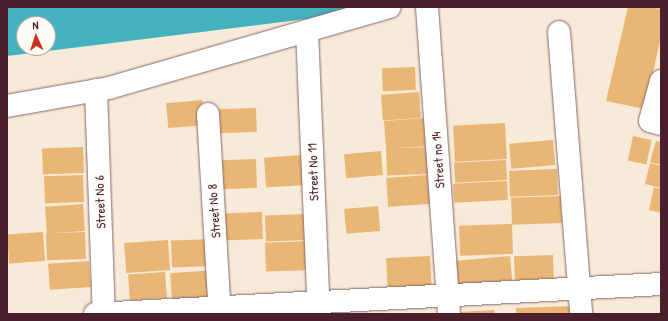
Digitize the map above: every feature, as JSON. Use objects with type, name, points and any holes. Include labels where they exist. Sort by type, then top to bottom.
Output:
[{"type":"street","points":[[7,106],[110,88],[390,7]]},
{"type":"street","name":"Street no 14","points":[[427,7],[448,305]]},
{"type":"street","name":"Street No 11","points":[[307,30],[319,308]]},
{"type":"street","points":[[559,32],[581,314]]},
{"type":"street","points":[[661,81],[650,121],[661,124]]},
{"type":"street","name":"Street No 6","points":[[96,90],[104,314]]},
{"type":"street","name":"Street No 8","points":[[208,114],[220,311]]},
{"type":"street","points":[[95,314],[448,305],[579,288],[661,284]]},
{"type":"water","points":[[7,7],[403,7],[56,50],[56,16],[16,16],[16,55],[7,56]]},
{"type":"building","points":[[628,7],[650,7],[661,9],[661,36],[645,109],[606,101]]},
{"type":"building","points":[[415,67],[416,90],[383,91],[382,68]]},
{"type":"building","points":[[419,92],[421,118],[383,121],[381,95]]},
{"type":"building","points":[[202,100],[204,125],[168,128],[166,103]]},
{"type":"building","points":[[256,108],[257,132],[220,133],[219,109]]},
{"type":"building","points":[[426,118],[428,146],[386,149],[384,121]]},
{"type":"building","points":[[505,123],[507,159],[455,162],[453,126]]},
{"type":"building","points":[[633,136],[652,140],[646,164],[628,160]]},
{"type":"building","points":[[553,140],[555,165],[511,169],[509,144]]},
{"type":"building","points":[[656,141],[661,142],[661,165],[650,162]]},
{"type":"building","points":[[83,147],[84,173],[43,174],[42,148]]},
{"type":"building","points":[[427,147],[428,174],[387,175],[386,148]]},
{"type":"building","points":[[381,151],[383,175],[346,178],[344,154]]},
{"type":"building","points":[[302,155],[304,185],[266,188],[264,158]]},
{"type":"building","points":[[256,159],[257,188],[221,189],[220,160]]},
{"type":"building","points":[[506,160],[507,180],[455,183],[454,163]]},
{"type":"building","points":[[650,163],[661,166],[661,188],[645,184]]},
{"type":"building","points":[[557,169],[558,195],[510,197],[509,171]]},
{"type":"building","points":[[83,175],[84,202],[45,203],[44,176]]},
{"type":"building","points":[[428,175],[430,204],[388,207],[386,178]]},
{"type":"building","points":[[507,181],[508,200],[454,203],[453,184]]},
{"type":"building","points":[[654,187],[661,189],[661,213],[649,210]]},
{"type":"building","points":[[561,196],[562,223],[512,225],[511,198]]},
{"type":"building","points":[[83,204],[85,231],[47,234],[45,207]]},
{"type":"building","points":[[378,206],[380,231],[346,234],[344,209]]},
{"type":"building","points":[[262,212],[263,239],[222,240],[221,213]]},
{"type":"building","points":[[307,214],[308,240],[266,241],[265,215]]},
{"type":"building","points":[[512,224],[513,254],[460,256],[459,226]]},
{"type":"building","points":[[43,232],[45,261],[9,263],[7,235]]},
{"type":"building","points":[[85,232],[86,259],[47,260],[46,233]]},
{"type":"building","points":[[214,239],[215,266],[172,267],[171,241]]},
{"type":"building","points":[[168,240],[170,270],[126,273],[124,243]]},
{"type":"building","points":[[312,241],[313,270],[266,272],[265,243]]},
{"type":"building","points":[[553,255],[554,279],[515,280],[514,256]]},
{"type":"building","points":[[430,256],[432,289],[388,291],[386,258]]},
{"type":"building","points":[[510,256],[512,281],[457,286],[455,261]]},
{"type":"building","points":[[89,261],[91,287],[50,290],[48,264]]},
{"type":"building","points":[[216,270],[218,297],[172,300],[170,273]]},
{"type":"building","points":[[165,272],[167,298],[130,301],[128,275]]},
{"type":"building","points":[[571,306],[572,314],[516,314],[516,308]]},
{"type":"building","points":[[494,310],[495,314],[460,314],[460,312]]}]
